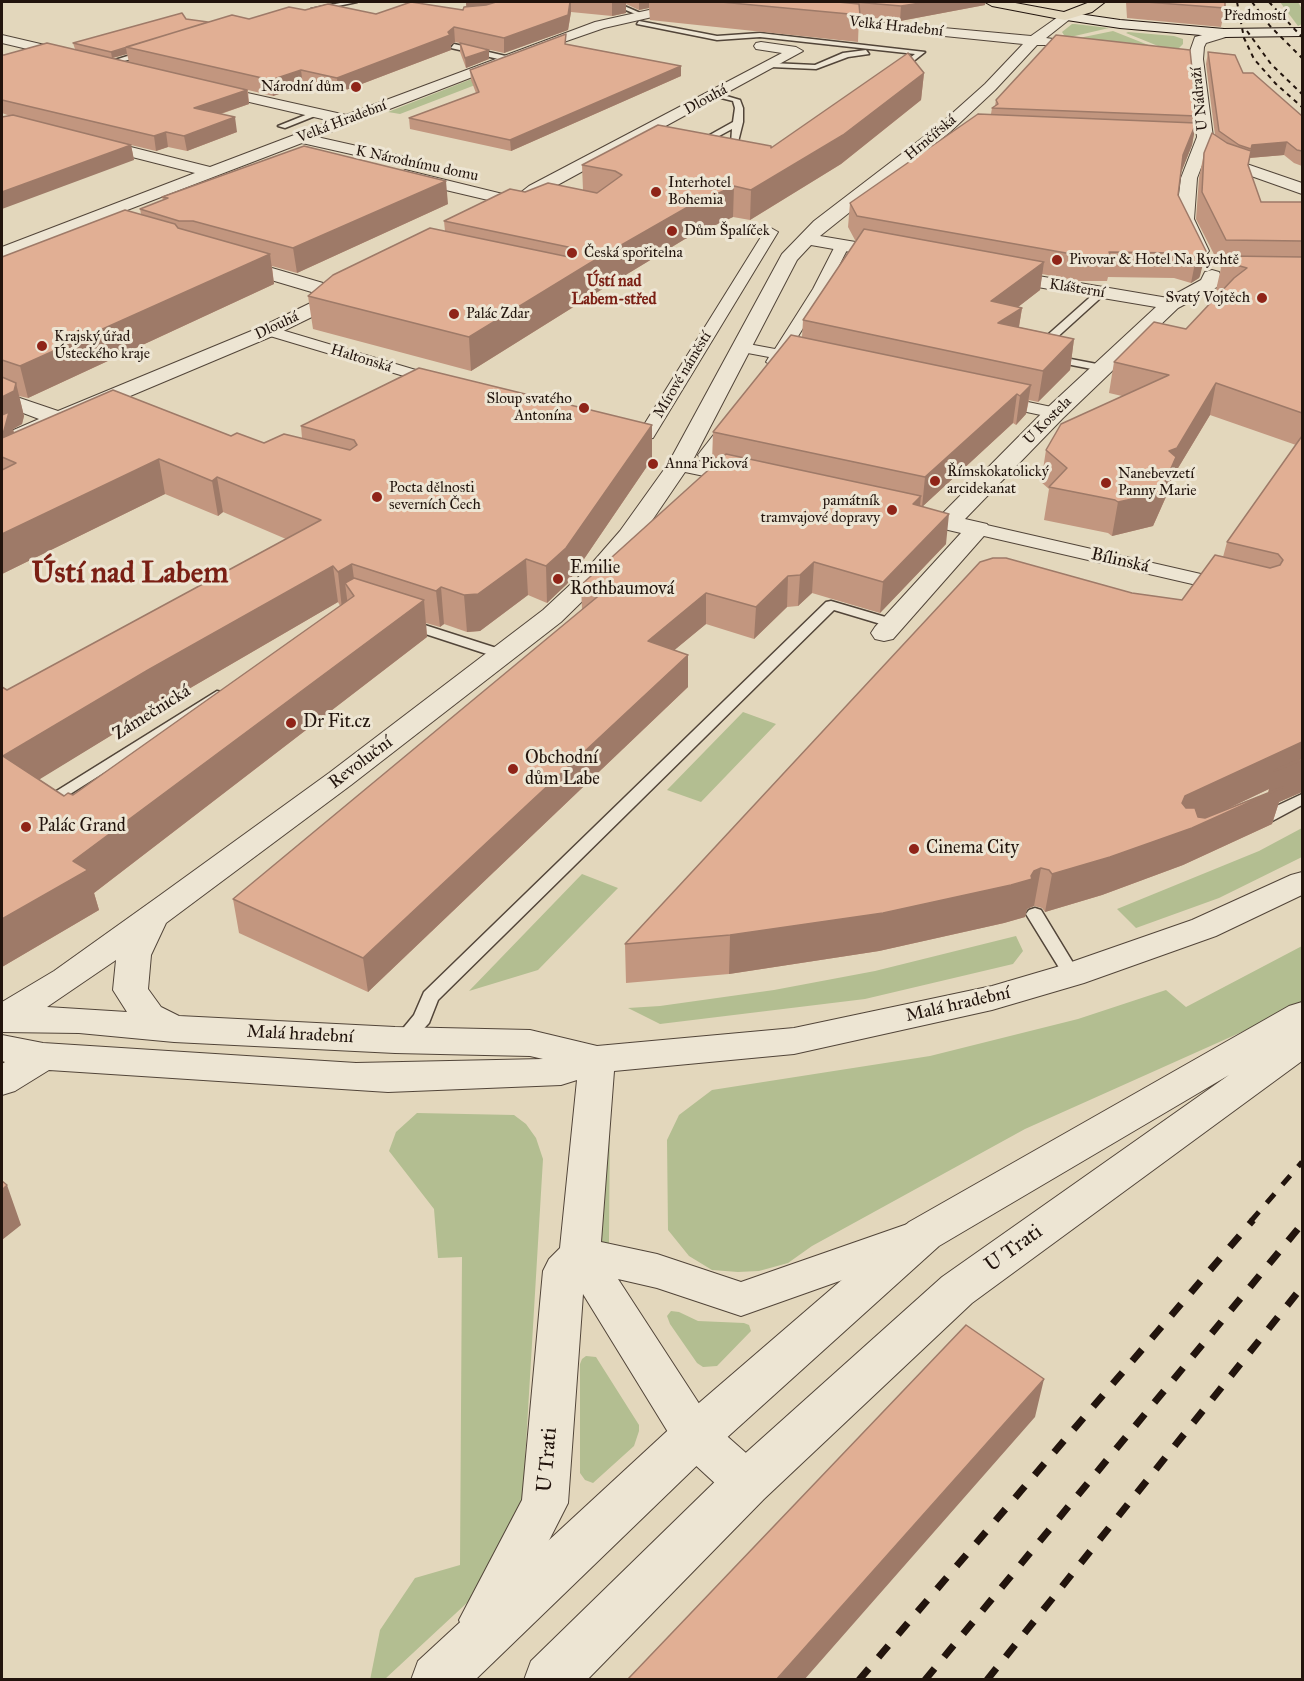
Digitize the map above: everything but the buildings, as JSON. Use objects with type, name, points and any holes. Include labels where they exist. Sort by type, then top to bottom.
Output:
[{"type":"main road","points":[[992,2],[1065,16],[1087,9],[1098,2]]},
{"type":"main road","points":[[1065,16],[1071,7],[1079,2]]},
{"type":"street","name":"Velká Hradební","points":[[2,253],[507,58],[600,25],[642,19],[700,4]]},
{"type":"street","points":[[845,23],[861,12]]},
{"type":"street","name":"Předmostí","points":[[1065,16],[1147,27],[1224,33],[1302,32]]},
{"type":"street","points":[[1033,41],[1065,16]]},
{"type":"street","name":"Velká Hradební","points":[[800,18],[1033,41]]},
{"type":"street","name":"U Nádraží","points":[[1224,33],[1200,39],[1204,139],[1212,153],[1229,163],[1302,189]]},
{"type":"street","points":[[2,39],[141,72]]},
{"type":"street","points":[[1033,41],[1063,44]]},
{"type":"street","name":"Hrnčířská","points":[[813,232],[950,124],[990,87],[1033,41]]},
{"type":"street","name":"Dlouhá","points":[[496,218],[796,51],[761,46]]},
{"type":"street","name":"U Nádraží","points":[[1133,52],[1200,60]]},
{"type":"street","points":[[188,83],[347,120]]},
{"type":"street","points":[[76,138],[210,172]]},
{"type":"street","name":"K Národnímu domu","points":[[300,138],[531,197]]},
{"type":"street","points":[[1186,138],[1204,139],[1189,178],[1185,219],[1212,276],[1234,277]]},
{"type":"street","name":"U Nádraží","points":[[1204,139],[1302,175]]},
{"type":"street","name":"K Národnímu domu","points":[[279,146],[492,195],[531,197]]},
{"type":"street","name":"Mírové náměstí","points":[[614,426],[647,434],[771,232]]},
{"type":"street","points":[[769,483],[680,464],[789,258],[813,232],[912,258]]},
{"type":"street","points":[[768,372],[820,289],[841,248]]},
{"type":"street","points":[[217,258],[342,295]]},
{"type":"street","name":"Klášterní","points":[[978,271],[1171,304]]},
{"type":"street","name":"U Kostela","points":[[948,522],[1054,413],[1102,368],[1171,304],[1210,283],[1212,276]]},
{"type":"street","name":"Dlouhá","points":[[2,443],[59,419],[123,400],[362,285]]},
{"type":"street","name":"Haltonská","points":[[275,333],[446,384],[415,391]]},
{"type":"street","points":[[743,348],[829,363]]},
{"type":"street","points":[[976,396],[1054,413]]},
{"type":"street","points":[[2,398],[59,419]]},
{"type":"street","points":[[707,455],[742,408]]},
{"type":"street","name":"Revoluční","points":[[2,1019],[66,979],[331,786],[552,616],[595,575],[629,536],[680,464]]},
{"type":"street","points":[[881,507],[978,529],[889,629]]},
{"type":"street","name":"Bílinská","points":[[978,529],[1250,591]]},
{"type":"street","name":"Malá hradební","points":[[43,1056],[388,1078],[561,1072],[597,1059],[794,1041],[992,998],[1072,975],[1204,928],[1302,882]]},
{"type":"street","points":[[155,913],[134,955],[130,990],[148,1016],[175,1029]]},
{"type":"street","name":"U Trati","points":[[451,1666],[544,1503],[564,1271],[580,1254],[657,1271],[741,1299],[924,1234],[1302,1015]]},
{"type":"street","name":"Malá hradební","points":[[2,1019],[80,1020],[175,1029],[395,1040],[530,1043],[597,1059]]},
{"type":"street","name":"U Trati","points":[[550,1680],[747,1484],[957,1290],[1282,1057],[1302,1040]]},
{"type":"street","points":[[2,1048],[43,1056]]},
{"type":"street","points":[[2,1081],[43,1056]]},
{"type":"street","points":[[597,1059],[580,1254],[695,1436],[747,1484]]},
{"type":"street","name":"U Trati","points":[[451,1666],[695,1436],[924,1234]]},
{"type":"lane","points":[[301,10],[354,2]]},
{"type":"lane","points":[[610,2],[642,19],[717,38],[760,34],[921,52],[892,77]]},
{"type":"lane","points":[[311,18],[323,12],[325,8]]},
{"type":"lane","points":[[95,61],[163,46]]},
{"type":"lane","points":[[454,46],[507,58]]},
{"type":"lane","points":[[771,65],[807,68],[829,64],[856,53],[886,54]]},
{"type":"lane","points":[[716,94],[736,100],[740,108],[734,141],[740,149],[753,155]]},
{"type":"lane","points":[[282,126],[316,114]]},
{"type":"lane","points":[[689,149],[739,122]]},
{"type":"lane","points":[[86,220],[104,226]]},
{"type":"lane","points":[[1101,293],[1032,354],[1102,368]]},
{"type":"lane","points":[[409,1032],[422,1018],[430,997],[831,605],[889,629]]},
{"type":"lane","points":[[390,618],[504,655]]},
{"type":"lane","name":"Zámečnická","points":[[50,800],[227,688]]},
{"type":"lane","points":[[1248,809],[1302,781]]},
{"type":"lane","points":[[1245,827],[1302,799]]},
{"type":"lane","points":[[1035,914],[1072,975]]},
{"type":"green space","points":[[1280,2],[1298,2],[1302,9],[1302,24],[1298,26]]},
{"type":"green space","points":[[1072,24],[1109,28],[1066,38],[1062,32]]},
{"type":"green space","points":[[1113,31],[1161,50],[1074,39]]},
{"type":"green space","points":[[1126,33],[1174,36],[1183,39],[1183,44],[1178,49],[1168,50]]},
{"type":"green space","points":[[484,74],[496,77],[400,114],[388,112]]},
{"type":"green space","points":[[743,712],[776,724],[701,802],[667,790]]},
{"type":"green space","points":[[1302,828],[1302,857],[1219,898],[1136,928],[1117,909],[1259,851]]},
{"type":"green space","points":[[582,874],[618,888],[538,970],[469,991]]},
{"type":"green space","points":[[1016,936],[1023,951],[1013,964],[865,999],[660,1024],[628,1008],[660,1006],[774,990],[875,971]]},
{"type":"green space","points":[[1302,946],[1302,1005],[1025,1129],[812,1246],[788,1263],[759,1271],[712,1270],[689,1256],[668,1230],[667,1140],[679,1115],[712,1090],[930,1056],[1078,1019],[1166,990],[1186,1007]]},
{"type":"green space","points":[[417,1113],[514,1115],[526,1124],[536,1138],[543,1159],[522,1511],[469,1601],[385,1679],[370,1680],[380,1630],[415,1578],[460,1565],[462,1257],[438,1258],[434,1209],[389,1151],[396,1132]]},
{"type":"green space","points":[[610,1120],[609,1243],[604,1247],[594,1239]]},
{"type":"green space","points":[[671,1311],[679,1312],[698,1321],[744,1323],[749,1325],[751,1331],[717,1366],[703,1367],[697,1363],[670,1324],[667,1316]]},
{"type":"green space","points":[[586,1356],[596,1357],[639,1425],[634,1446],[593,1483],[585,1480],[580,1473],[580,1364]]},
{"type":"railway","points":[[1237,2],[1244,38],[1254,59],[1276,84],[1302,107]]},
{"type":"railway","points":[[1252,2],[1270,26],[1302,58]]},
{"type":"railway","points":[[1269,2],[1302,37]]},
{"type":"railway","points":[[1247,31],[1271,64],[1302,94]]},
{"type":"railway","points":[[1251,1221],[1302,1162]]},
{"type":"railway","points":[[859,1680],[1253,1220]]},
{"type":"railway","points":[[925,1680],[1302,1224]]},
{"type":"railway","points":[[987,1680],[1302,1287]]},
{"type":"place","name":"Národní dům","points":[[356,87]]},
{"type":"place","name":"Interhotel Bohemia","points":[[656,192]]},
{"type":"place","name":"Dům Špalíček","points":[[672,231]]},
{"type":"place","name":"Česká spořitelna","points":[[572,253]]},
{"type":"place","name":"Pivovar & Hotel Na Rychtě","points":[[1057,260]]},
{"type":"place","name":"Svatý Vojtěch","points":[[1262,298]]},
{"type":"place","name":"Palác Zdar","points":[[454,314]]},
{"type":"place","name":"Krajský úřad Ústeckého kraje","points":[[42,346]]},
{"type":"place","name":"Sloup svatého Antonína","points":[[584,408]]},
{"type":"place","name":"Anna Picková","points":[[653,464]]},
{"type":"place","name":"Římskokatolický arcidekanat","points":[[935,481]]},
{"type":"place","name":"Nanebevzetí Panny Marie","points":[[1106,483]]},
{"type":"place","name":"Pocta dělnosti severních Čech","points":[[377,497]]},
{"type":"place","name":"památník tramvajové dopravy","points":[[892,510]]},
{"type":"place","name":"Emilie Rothbaumová","points":[[558,579]]},
{"type":"place","name":"Dr Fit.cz","points":[[291,723]]},
{"type":"place","name":"Obchodní dům Labe","points":[[513,769]]},
{"type":"place","name":"Palác Grand","points":[[26,827]]},
{"type":"place","name":"Cinema City","points":[[914,849]]},
{"type":"district","name":"Ústí nad Labem-střed","points":[[614,291]]},
{"type":"district","name":"Ústí nad Labem","points":[[130,575]]}]
